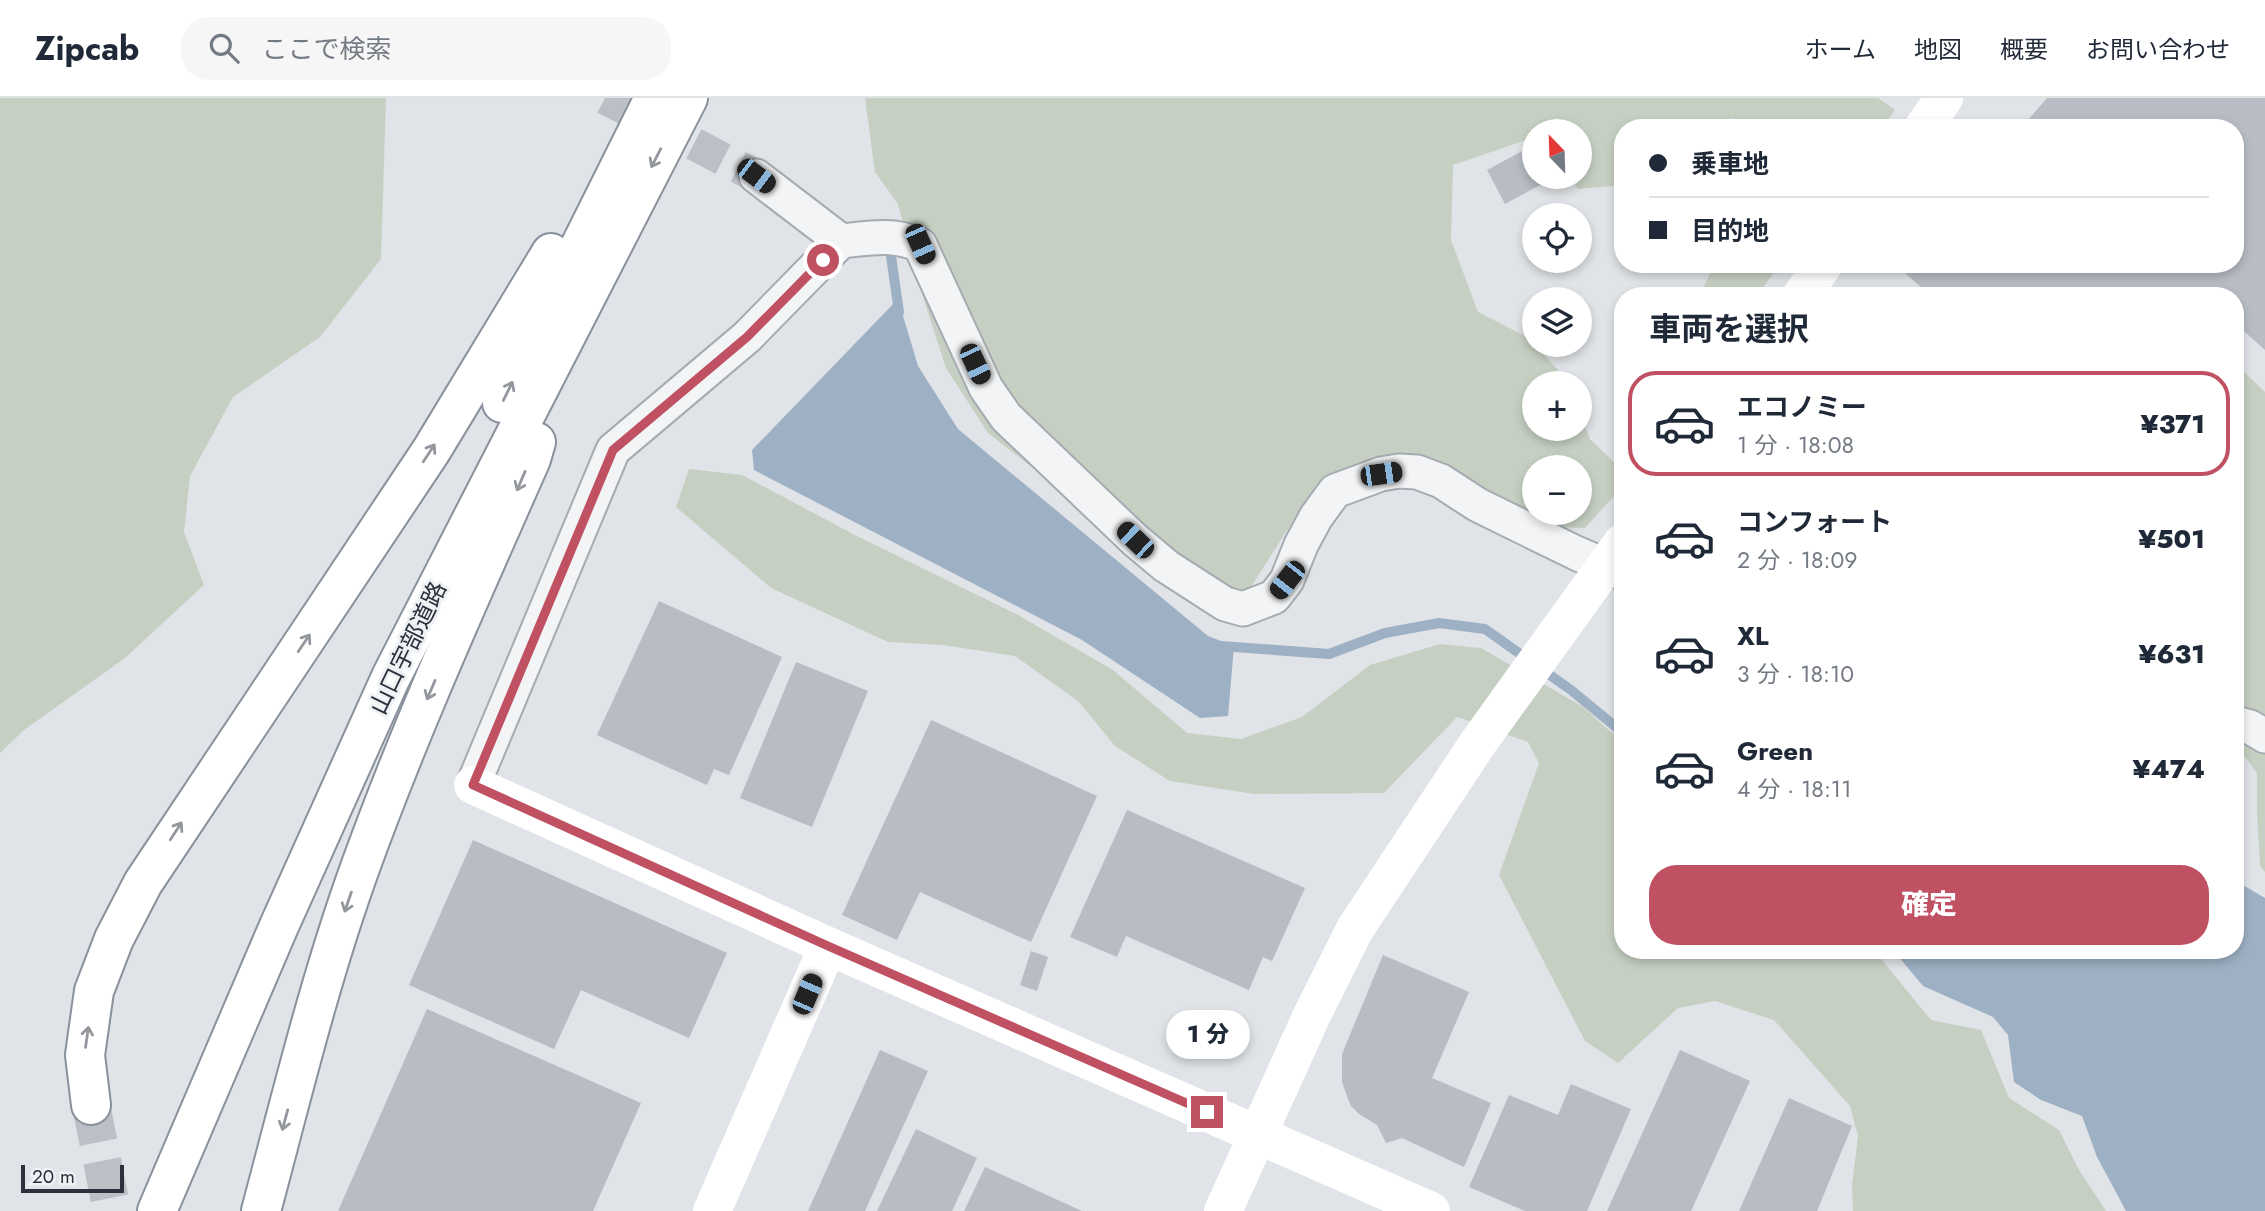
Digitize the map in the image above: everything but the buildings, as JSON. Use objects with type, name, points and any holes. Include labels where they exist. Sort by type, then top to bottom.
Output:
[{"type":"main road","name":"山口宇部道路","points":[[157,1211],[279,926],[391,677],[688,98]]},
{"type":"main road","points":[[1929,119],[1944,98]]},
{"type":"main road","name":"山口宇部道路","points":[[134,1211],[373,668],[652,102]]},
{"type":"main road","points":[[90,1105],[85,1055],[94,991],[114,939],[143,883],[431,451],[572,218],[652,102]]},
{"type":"main road","points":[[261,1211],[321,982],[361,865],[397,769],[531,459],[573,323]]},
{"type":"main road","points":[[1223,1211],[1312,1015],[1355,929],[1478,743],[1614,554]]},
{"type":"main road","points":[[473,785],[828,946],[1431,1211]]},
{"type":"main road","points":[[712,1211],[828,946]]},
{"type":"street","points":[[756,176],[841,241]]},
{"type":"street","points":[[473,785],[613,450],[747,337],[841,241],[886,236],[903,237],[920,244],[986,388],[1006,417],[1135,540],[1166,566],[1225,604],[1243,609],[1274,597],[1287,580],[1316,517],[1335,491],[1381,474],[1398,471],[1417,472],[1441,481],[1478,505],[1614,569]]},
{"type":"street","points":[[2244,725],[2265,737]]},
{"type":"green space","points":[[0,98],[386,98],[381,259],[320,337],[233,397],[190,476],[184,532],[204,585],[125,658],[24,730],[0,753]]},
{"type":"green space","points":[[865,98],[1878,98],[1895,110],[1888,119],[1614,119],[1613,186],[1592,188],[1592,119],[1522,119],[1522,141],[1453,165],[1451,240],[1478,312],[1522,334],[1522,357],[1546,357],[1559,371],[1522,371],[1522,441],[1592,441],[1614,462],[1614,496],[1592,520],[1592,455],[1522,455],[1522,513],[1435,471],[1376,457],[1316,485],[1249,590],[1210,606],[988,433],[946,368],[923,297],[898,204],[875,172]]},
{"type":"green space","points":[[1710,273],[1774,273],[1763,287],[1704,287]]},
{"type":"green space","points":[[2244,372],[2265,392],[2265,872],[2260,866],[2257,773],[2244,756]]},
{"type":"green space","points":[[689,469],[742,475],[857,536],[1018,615],[1113,670],[1187,733],[1241,739],[1302,717],[1370,665],[1440,644],[1481,648],[1583,707],[1614,735],[1614,959],[1881,959],[1931,1020],[1981,1030],[2009,1098],[2059,1130],[2079,1170],[2106,1211],[1853,1211],[1852,1185],[1858,1136],[1850,1106],[1774,1020],[1715,1001],[1678,1008],[1618,1063],[1585,1041],[1499,875],[1539,763],[1528,742],[1457,717],[1384,793],[1254,794],[1170,781],[1115,746],[1078,701],[1015,656],[943,645],[888,642],[771,588],[676,507]]},
{"type":"green space","points":[[1547,525],[1588,525],[1585,528]]},
{"type":"water","points":[[898,299],[918,366],[958,429],[1208,636],[1234,646],[1228,716],[1200,718],[1082,640],[754,470],[752,450]]},
{"type":"water","points":[[2244,886],[2265,898],[2265,1211],[2126,1211],[2097,1157],[2082,1116],[2041,1100],[2014,1082],[2008,1035],[1993,1017],[1923,986],[1900,959],[2244,959]]},
{"type":"waterway","points":[[890,249],[899,312]]},
{"type":"waterway","points":[[1221,646],[1329,654],[1385,633],[1439,623],[1485,629],[1571,690],[1614,725]]},
{"type":"tunnel","points":[[605,98],[756,176]]},
{"type":"tunnel","points":[[91,1105],[112,1211]]},
{"type":"route","points":[[823,260],[747,337],[613,450],[473,785],[828,946],[1207,1112]]}]
